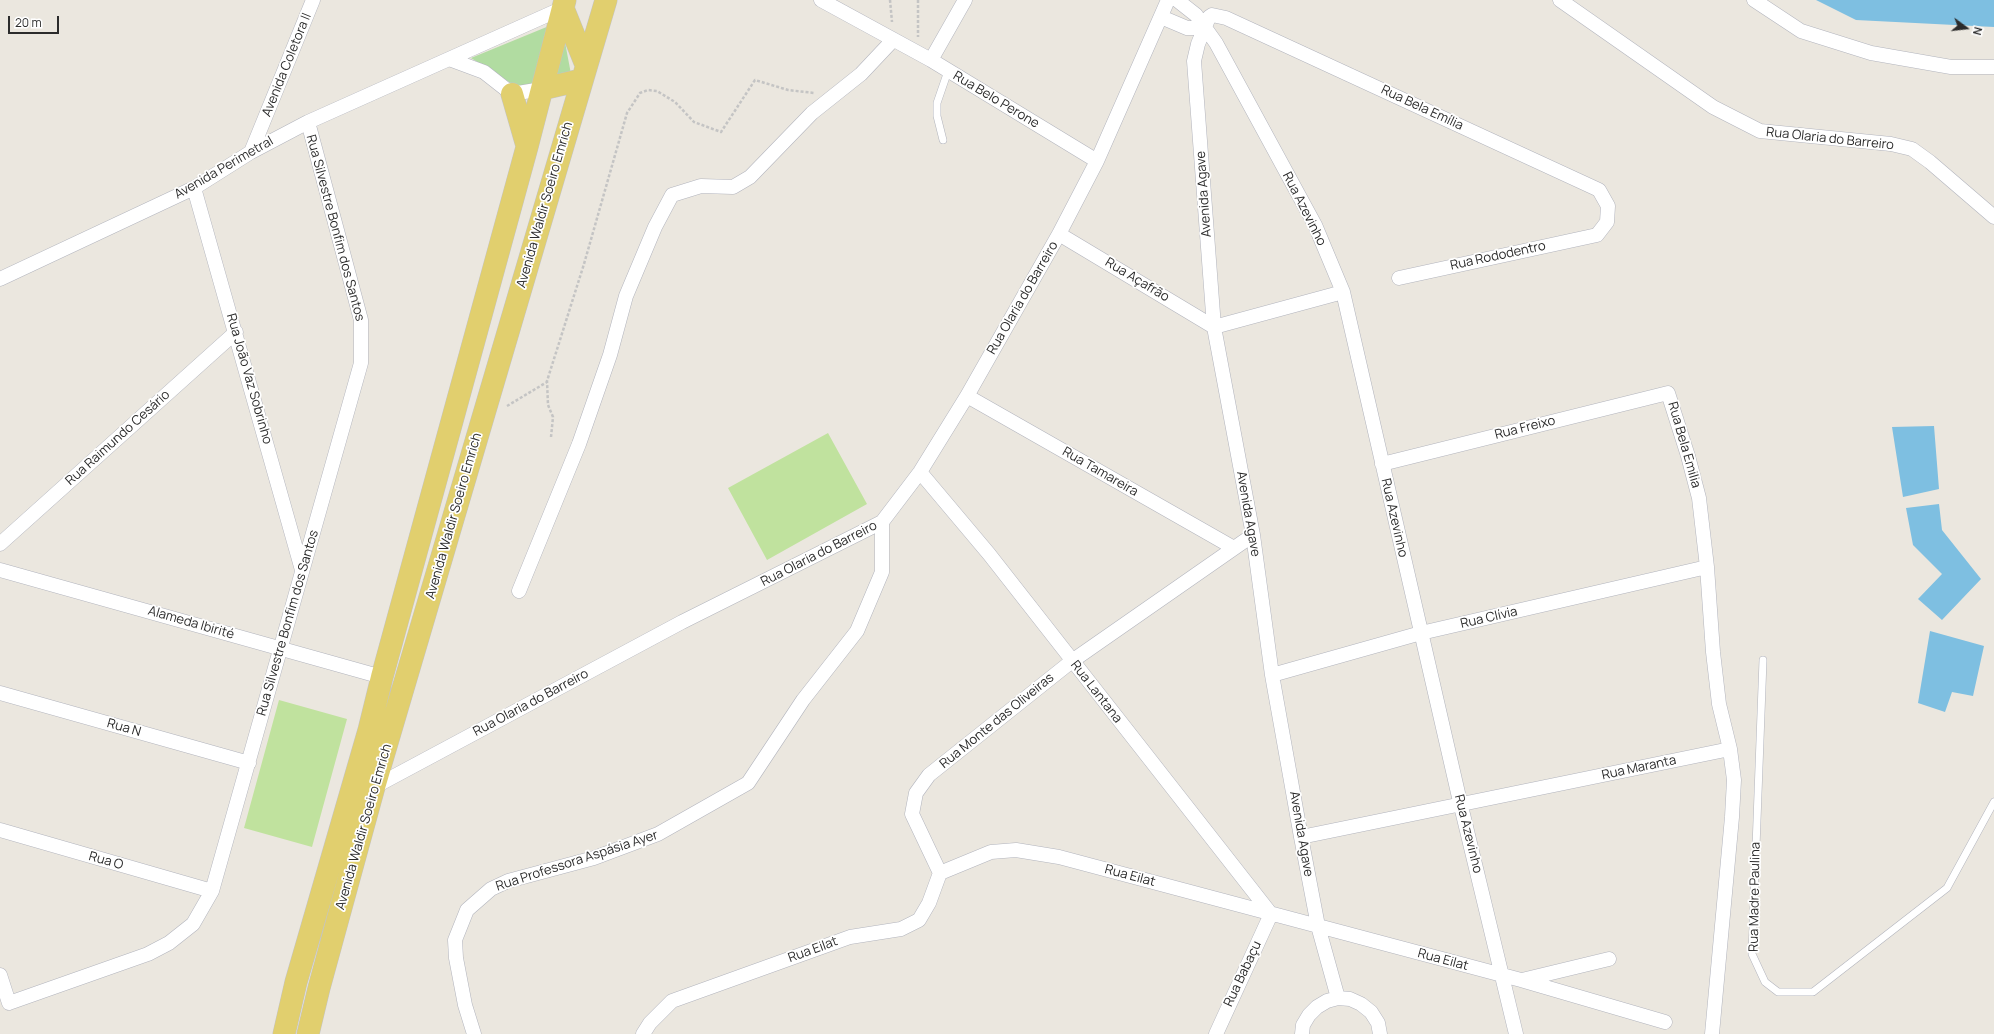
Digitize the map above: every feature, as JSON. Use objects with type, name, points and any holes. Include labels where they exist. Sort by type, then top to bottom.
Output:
[{"type":"main road","name":"Avenida Waldir Soeiro Emrich","points":[[308,1034],[319,988],[374,787],[606,0]]},
{"type":"main road","name":"Avenida Waldir Soeiro Emrich","points":[[284,1034],[296,982],[369,730],[382,677],[527,147],[564,4]]},
{"type":"main road","points":[[542,89],[584,72],[564,4]]},
{"type":"main road","points":[[512,94],[527,147]]},
{"type":"street","points":[[312,3],[325,0]]},
{"type":"street","name":"Rua Belo Perone","points":[[821,0],[931,60],[1097,161]]},
{"type":"street","points":[[931,60],[965,0]]},
{"type":"street","name":"Rua Olaria do Barreiro","points":[[374,787],[682,622],[882,522],[920,472],[967,396],[1059,234],[1097,161],[1168,0]]},
{"type":"street","name":"Rua Azevinho","points":[[1177,0],[1192,10],[1218,48],[1315,225],[1343,292],[1461,806],[1516,1034]]},
{"type":"street","name":"Rua Olaria do Barreiro","points":[[1560,0],[1713,107],[1760,131],[1891,144],[1912,149],[1930,162],[1994,217]]},
{"type":"street","points":[[1754,0],[1801,31],[1871,53],[1951,66],[1994,68]]},
{"type":"street","name":"Avenida Coletora II","points":[[251,152],[312,3]]},
{"type":"street","name":"Avenida Perimetral","points":[[0,284],[6,276],[194,188],[251,152],[308,122],[564,4]]},
{"type":"street","name":"Rua Bela Emília","points":[[1205,28],[1209,18],[1212,15],[1226,18],[1599,190],[1608,206],[1607,222],[1597,235]]},
{"type":"street","points":[[1161,17],[1187,28],[1205,28]]},
{"type":"street","name":"Avenida Agave","points":[[1205,28],[1195,52],[1194,61],[1214,327],[1253,535],[1272,675],[1301,837],[1318,926],[1338,998]]},
{"type":"street","points":[[519,592],[579,444],[610,355],[626,296],[655,227],[672,195],[701,186],[733,187],[750,177],[812,113],[861,74],[893,40]]},
{"type":"street","points":[[449,58],[484,72],[512,94],[542,89]]},
{"type":"street","name":"Rua Silvestre Bonfim dos Santos","points":[[0,975],[10,1003],[148,954],[169,943],[193,924],[212,891],[282,648],[302,570],[361,363],[361,320],[308,122]]},
{"type":"street","name":"Rua João Vaz Sobrinho","points":[[194,188],[236,332],[302,570]]},
{"type":"street","name":"Rua Açafrão","points":[[1059,234],[1214,327]]},
{"type":"street","name":"Rua Rododentro","points":[[1399,278],[1597,235]]},
{"type":"street","points":[[1214,327],[1343,292]]},
{"type":"street","name":"Rua Raimundo Cesário","points":[[0,544],[236,332]]},
{"type":"street","name":"Rua Freixo","points":[[1382,464],[1668,392]]},
{"type":"street","name":"Rua Bela Emilia","points":[[1668,392],[1688,456],[1699,498],[1707,567]]},
{"type":"street","name":"Rua Tamareira","points":[[967,396],[1234,548]]},
{"type":"street","name":"Rua Lantana","points":[[920,472],[989,554],[1271,914]]},
{"type":"street","name":"Rua Professora Aspásia Ayer","points":[[474,1034],[464,1005],[456,958],[455,940],[467,910],[491,890],[508,881],[594,858],[658,834],[748,783],[803,700],[857,631],[882,572],[882,522]]},
{"type":"street","name":"Rua Monte das Oliveiras","points":[[940,873],[912,814],[916,793],[930,775],[1072,661],[1253,535]]},
{"type":"street","points":[[1707,567],[1713,652],[1719,704],[1730,749],[1734,780],[1732,817],[1712,1034]]},
{"type":"street","name":"Rua Clívia","points":[[1272,675],[1421,633],[1707,567]]},
{"type":"street","name":"Alameda Ibirité","points":[[0,570],[382,677]]},
{"type":"street","name":"Rua N","points":[[0,693],[249,763]]},
{"type":"street","name":"Rua Maranta","points":[[1301,837],[1461,806],[1730,749]]},
{"type":"street","points":[[353,784],[374,787]]},
{"type":"street","name":"Rua O","points":[[0,830],[212,891]]},
{"type":"street","name":"Rua Eilat","points":[[643,1034],[650,1023],[672,1001],[850,937],[901,929],[919,920],[929,903],[940,873],[991,852],[1016,850],[1059,857],[1521,980],[1665,1022]]},
{"type":"street","name":"Rua Babaçu","points":[[1216,1034],[1271,914]]},
{"type":"street","points":[[1521,980],[1609,959]]},
{"type":"street","points":[[1302,1034],[1304,1025],[1309,1015],[1317,1006],[1338,998],[1350,999],[1362,1004],[1371,1012],[1378,1023],[1380,1034]]},
{"type":"lane","points":[[944,140],[937,116],[937,103],[948,71]]},
{"type":"lane","name":"Rua Madre Paulina","points":[[1763,660],[1752,954],[1765,982],[1778,992],[1813,992],[1947,888],[1994,802]]},
{"type":"path","points":[[918,0],[918,53]]},
{"type":"path","points":[[551,437],[553,417],[548,405],[547,381],[584,264],[627,113],[640,93],[648,90],[657,91],[675,102],[694,122],[721,132],[755,80],[788,90],[836,95]]},
{"type":"path","points":[[504,408],[515,399],[547,381]]},
{"type":"green space","points":[[549,26],[537,84],[517,87],[471,58]]},
{"type":"green space","points":[[564,37],[571,74],[552,81]]},
{"type":"green space","points":[[828,433],[867,504],[767,560],[728,488]]},
{"type":"green space","points":[[279,700],[347,719],[312,847],[244,828]]},
{"type":"water","points":[[1816,0],[1994,0],[1994,27],[1856,20]]},
{"type":"water","points":[[1934,426],[1939,489],[1903,497],[1892,427]]},
{"type":"water","points":[[1939,504],[1942,530],[1981,579],[1942,620],[1918,599],[1942,574],[1913,545],[1906,508]]},
{"type":"water","points":[[1930,631],[1984,646],[1973,696],[1952,692],[1945,712],[1918,703]]}]
